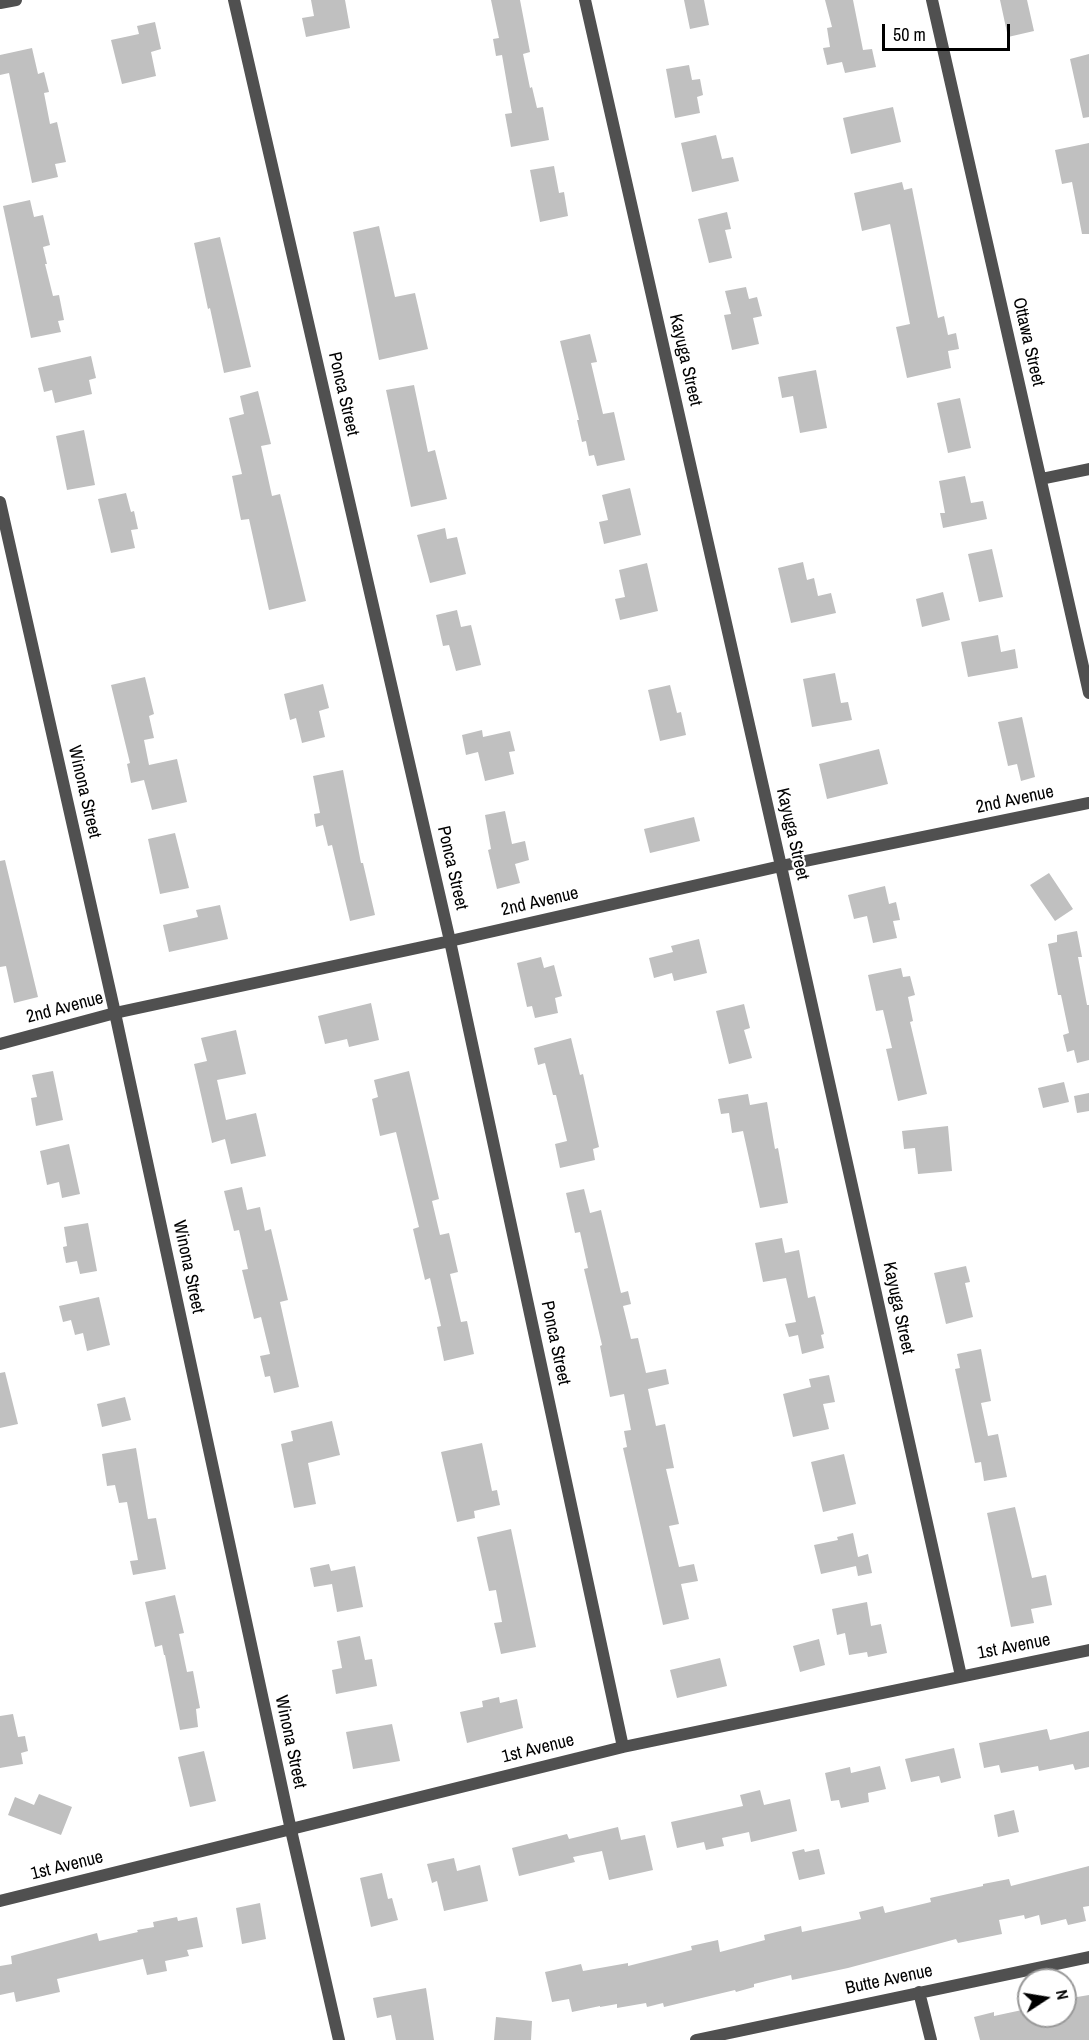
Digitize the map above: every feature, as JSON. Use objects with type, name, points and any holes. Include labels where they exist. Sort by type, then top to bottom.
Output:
[{"type":"street","points":[[0,3],[16,0]]},
{"type":"street","name":"Ponca Street","points":[[234,0],[450,941],[623,1747]]},
{"type":"street","name":"Kayuga Street","points":[[585,0],[961,1676]]},
{"type":"street","name":"Ottawa Street","points":[[932,0],[1089,693]]},
{"type":"street","points":[[1041,479],[1089,469]]},
{"type":"street","name":"Winona Street","points":[[0,502],[116,1013],[291,1830],[339,2040]]},
{"type":"street","name":"2nd Avenue","points":[[0,1044],[116,1013],[781,866],[1089,803]]},
{"type":"street","name":"1st Avenue","points":[[0,1901],[623,1747],[1089,1650]]},
{"type":"street","name":"Butte Avenue","points":[[696,2040],[1089,1957]]},
{"type":"street","points":[[919,1992],[931,2040]]},
{"type":"building","points":[[311,0],[345,0],[350,28],[306,37],[302,18],[314,16]]},
{"type":"building","points":[[491,0],[520,0],[530,52],[523,54],[530,88],[532,87],[537,108],[543,107],[549,140],[511,147],[505,114],[512,113],[502,55],[496,56],[493,39],[499,38]]},
{"type":"building","points":[[684,0],[704,0],[709,25],[690,29]]},
{"type":"building","points":[[825,0],[853,0],[863,50],[872,49],[876,67],[845,73],[842,62],[827,65],[823,48],[830,47],[827,28],[832,27]]},
{"type":"building","points":[[1000,0],[1027,0],[1034,31],[1008,37]]},
{"type":"building","points":[[155,22],[161,49],[151,52],[156,76],[122,84],[111,40],[139,34],[137,26]]},
{"type":"building","points":[[32,48],[38,74],[44,72],[49,92],[44,93],[50,124],[57,122],[66,162],[55,164],[58,177],[32,183],[9,73],[0,75],[0,55]]},
{"type":"building","points":[[1089,54],[1089,117],[1083,118],[1070,59]]},
{"type":"building","points":[[689,65],[692,80],[700,79],[703,95],[697,97],[700,113],[675,118],[666,69]]},
{"type":"building","points":[[893,107],[901,142],[851,154],[843,118]]},
{"type":"building","points":[[716,135],[722,159],[733,157],[739,181],[692,192],[681,143]]},
{"type":"building","points":[[1089,143],[1089,234],[1082,234],[1072,182],[1062,184],[1055,150]]},
{"type":"building","points":[[554,166],[559,193],[564,192],[568,216],[540,222],[530,170]]},
{"type":"building","points":[[902,182],[904,190],[912,188],[938,318],[944,316],[948,335],[956,333],[959,349],[948,351],[951,368],[907,378],[896,327],[910,324],[890,224],[862,231],[854,193]]},
{"type":"building","points":[[30,200],[34,217],[43,215],[50,245],[43,247],[47,264],[45,264],[53,296],[59,295],[64,320],[58,321],[61,332],[31,338],[3,206]]},
{"type":"building","points":[[727,212],[731,229],[725,230],[732,258],[709,263],[698,219]]},
{"type":"building","points":[[379,226],[395,297],[415,293],[428,349],[379,360],[353,232]]},
{"type":"building","points":[[220,237],[251,367],[224,373],[194,243]]},
{"type":"building","points":[[746,287],[749,299],[757,297],[762,316],[753,318],[759,344],[732,350],[724,315],[731,314],[725,291]]},
{"type":"building","points":[[590,334],[597,362],[591,363],[603,414],[614,412],[625,460],[597,466],[594,455],[589,456],[586,441],[582,442],[560,341]]},
{"type":"building","points":[[91,356],[96,378],[89,380],[92,394],[55,403],[52,390],[44,392],[38,368]]},
{"type":"building","points":[[816,370],[827,428],[800,433],[793,396],[782,398],[778,377]]},
{"type":"building","points":[[414,385],[428,452],[435,450],[447,499],[411,507],[386,390]]},
{"type":"building","points":[[258,391],[271,444],[261,446],[272,496],[280,494],[306,601],[269,610],[249,519],[241,520],[232,476],[242,474],[229,418],[244,414],[240,396]]},
{"type":"building","points":[[960,398],[971,448],[948,453],[937,403]]},
{"type":"building","points":[[84,430],[95,485],[67,490],[56,436]]},
{"type":"building","points":[[965,476],[971,503],[983,501],[987,519],[943,528],[940,513],[945,513],[939,481]]},
{"type":"building","points":[[630,488],[641,535],[604,544],[599,522],[608,520],[602,495]]},
{"type":"building","points":[[126,493],[131,512],[134,511],[138,529],[131,530],[135,548],[111,553],[98,499]]},
{"type":"building","points":[[445,528],[447,539],[457,537],[466,574],[430,583],[417,535]]},
{"type":"building","points":[[992,549],[1003,597],[979,602],[968,554]]},
{"type":"building","points":[[803,562],[807,580],[814,578],[818,596],[831,593],[836,613],[791,623],[778,568]]},
{"type":"building","points":[[647,563],[658,611],[620,620],[615,599],[625,597],[619,570]]},
{"type":"building","points":[[943,592],[950,620],[922,627],[916,599]]},
{"type":"building","points":[[457,610],[461,627],[471,625],[481,665],[456,671],[449,645],[443,646],[436,615]]},
{"type":"building","points":[[998,635],[1001,652],[1015,649],[1018,668],[968,677],[961,642]]},
{"type":"building","points":[[835,673],[841,703],[848,702],[852,720],[812,727],[803,679]]},
{"type":"building","points":[[145,677],[154,714],[149,716],[154,738],[144,740],[149,765],[177,759],[187,802],[152,810],[144,780],[131,783],[127,764],[130,763],[111,685]]},
{"type":"building","points":[[323,684],[329,708],[319,711],[325,737],[302,743],[296,718],[290,720],[284,694]]},
{"type":"building","points":[[670,685],[677,713],[681,712],[686,735],[660,741],[648,690]]},
{"type":"building","points":[[1022,717],[1035,777],[1021,781],[1017,764],[1008,766],[998,722]]},
{"type":"building","points":[[482,730],[483,737],[510,731],[515,751],[509,752],[514,774],[485,781],[478,752],[466,755],[462,735]]},
{"type":"building","points":[[879,749],[888,784],[827,799],[819,764]]},
{"type":"building","points":[[343,770],[361,863],[363,863],[375,915],[350,921],[332,845],[328,846],[323,825],[316,827],[314,814],[320,813],[313,776]]},
{"type":"building","points":[[505,811],[512,844],[525,841],[529,860],[515,864],[520,883],[497,889],[488,850],[491,849],[485,815]]},
{"type":"building","points":[[694,817],[700,841],[650,853],[644,829]]},
{"type":"building","points":[[175,833],[189,888],[160,894],[148,839]]},
{"type":"building","points":[[5,860],[38,997],[14,1003],[6,966],[0,967],[0,861]]},
{"type":"building","points":[[1049,873],[1073,909],[1055,921],[1030,885]]},
{"type":"building","points":[[885,886],[889,904],[896,902],[900,920],[893,921],[897,938],[873,943],[867,916],[854,919],[848,895]]},
{"type":"building","points":[[220,905],[228,939],[169,952],[163,925],[198,917],[196,910]]},
{"type":"building","points":[[1077,931],[1082,957],[1078,957],[1087,1005],[1089,1005],[1089,1060],[1077,1063],[1074,1050],[1067,1052],[1063,1035],[1069,1033],[1061,995],[1058,995],[1048,944],[1057,942],[1057,935]]},
{"type":"building","points":[[699,939],[707,973],[674,981],[672,973],[654,978],[649,958],[673,952],[671,946]]},
{"type":"building","points":[[541,957],[544,968],[554,965],[562,996],[555,998],[558,1013],[535,1018],[532,1006],[527,1007],[517,963]]},
{"type":"building","points":[[901,968],[903,977],[910,976],[915,995],[908,997],[913,1021],[910,1022],[927,1094],[898,1101],[886,1049],[892,1048],[883,1010],[876,1011],[868,975]]},
{"type":"building","points":[[371,1003],[379,1040],[349,1047],[347,1039],[325,1044],[318,1016]]},
{"type":"building","points":[[744,1004],[750,1028],[744,1030],[752,1058],[729,1064],[716,1011]]},
{"type":"building","points":[[236,1030],[246,1074],[217,1080],[226,1120],[256,1113],[266,1156],[231,1164],[225,1139],[212,1143],[194,1064],[207,1061],[201,1038]]},
{"type":"building","points":[[571,1038],[580,1075],[583,1074],[599,1147],[593,1149],[595,1160],[560,1168],[555,1144],[567,1141],[556,1095],[553,1095],[545,1063],[538,1065],[534,1048]]},
{"type":"building","points":[[53,1071],[63,1120],[36,1126],[31,1098],[37,1097],[32,1075]]},
{"type":"building","points":[[409,1071],[439,1199],[432,1201],[440,1235],[449,1233],[458,1272],[450,1274],[461,1322],[467,1321],[474,1354],[444,1361],[437,1327],[441,1326],[430,1278],[425,1280],[413,1229],[419,1227],[396,1132],[380,1136],[372,1099],[378,1097],[374,1080]]},
{"type":"building","points":[[1064,1082],[1069,1102],[1043,1108],[1038,1088]]},
{"type":"building","points":[[1089,1093],[1089,1111],[1077,1113],[1074,1096]]},
{"type":"building","points":[[748,1094],[750,1105],[767,1102],[788,1203],[760,1208],[743,1131],[732,1133],[729,1113],[721,1114],[718,1099]]},
{"type":"building","points":[[948,1126],[952,1171],[918,1174],[915,1148],[904,1149],[902,1131]]},
{"type":"building","points":[[69,1144],[80,1194],[62,1198],[59,1182],[47,1185],[40,1151]]},
{"type":"building","points":[[242,1187],[247,1210],[260,1207],[265,1231],[271,1229],[288,1300],[280,1302],[299,1387],[274,1393],[270,1376],[265,1377],[260,1356],[270,1354],[261,1317],[254,1319],[242,1270],[248,1269],[239,1230],[234,1231],[224,1191]]},
{"type":"building","points":[[584,1189],[590,1213],[601,1210],[621,1293],[628,1291],[631,1304],[623,1306],[631,1339],[638,1338],[646,1373],[666,1369],[669,1384],[648,1389],[656,1426],[665,1424],[674,1468],[666,1469],[679,1524],[669,1526],[679,1567],[694,1564],[698,1581],[681,1584],[689,1619],[663,1625],[623,1448],[627,1447],[624,1431],[631,1430],[624,1394],[610,1397],[600,1346],[602,1345],[584,1269],[588,1268],[580,1232],[575,1233],[566,1193]]},
{"type":"building","points":[[88,1223],[97,1271],[80,1274],[77,1261],[66,1263],[63,1247],[67,1246],[64,1227]]},
{"type":"building","points":[[782,1238],[785,1253],[799,1250],[808,1298],[815,1296],[824,1334],[821,1335],[824,1348],[802,1354],[798,1335],[789,1337],[785,1324],[796,1322],[786,1278],[763,1282],[755,1243]]},
{"type":"building","points":[[966,1266],[970,1282],[965,1283],[973,1317],[946,1324],[934,1273]]},
{"type":"building","points":[[99,1297],[110,1345],[87,1351],[83,1333],[75,1335],[71,1320],[63,1322],[59,1306]]},
{"type":"building","points":[[981,1349],[991,1401],[981,1403],[988,1436],[998,1434],[1007,1477],[984,1481],[981,1462],[975,1463],[955,1369],[960,1368],[957,1354]]},
{"type":"building","points":[[5,1372],[18,1424],[0,1428],[0,1373]]},
{"type":"building","points":[[829,1375],[835,1402],[823,1404],[829,1429],[793,1437],[783,1394],[811,1387],[809,1379]]},
{"type":"building","points":[[125,1397],[131,1420],[102,1427],[97,1404]]},
{"type":"building","points":[[332,1421],[340,1455],[308,1463],[316,1504],[294,1508],[281,1444],[293,1441],[291,1431]]},
{"type":"building","points":[[482,1443],[492,1491],[497,1490],[500,1505],[474,1511],[475,1518],[457,1522],[441,1452]]},
{"type":"building","points":[[136,1448],[148,1519],[156,1518],[166,1569],[133,1575],[130,1561],[138,1560],[127,1502],[119,1503],[115,1485],[107,1486],[102,1454]]},
{"type":"building","points":[[844,1454],[856,1504],[823,1512],[811,1462]]},
{"type":"building","points":[[1015,1507],[1032,1578],[1046,1575],[1052,1605],[1031,1609],[1034,1623],[1011,1627],[987,1513]]},
{"type":"building","points":[[511,1529],[536,1647],[501,1654],[494,1623],[502,1622],[496,1590],[489,1591],[477,1537]]},
{"type":"building","points":[[853,1533],[858,1557],[868,1554],[872,1573],[858,1576],[856,1566],[821,1574],[814,1545],[838,1540],[837,1537]]},
{"type":"building","points":[[329,1564],[331,1571],[355,1566],[363,1607],[337,1612],[332,1584],[314,1587],[310,1568]]},
{"type":"building","points":[[175,1595],[184,1633],[179,1634],[187,1672],[193,1671],[200,1708],[196,1709],[198,1727],[180,1730],[165,1655],[162,1645],[155,1647],[145,1602]]},
{"type":"building","points":[[867,1602],[871,1626],[881,1624],[887,1653],[868,1657],[867,1652],[849,1655],[845,1633],[837,1635],[832,1609]]},
{"type":"building","points":[[360,1636],[365,1660],[372,1659],[377,1686],[336,1694],[332,1670],[342,1668],[337,1641]]},
{"type":"building","points":[[819,1639],[825,1665],[800,1672],[793,1646]]},
{"type":"building","points":[[720,1658],[727,1686],[677,1698],[670,1670]]},
{"type":"building","points":[[499,1697],[500,1703],[517,1699],[523,1728],[467,1743],[460,1712],[483,1707],[482,1701]]},
{"type":"building","points":[[13,1714],[18,1737],[25,1736],[28,1751],[21,1753],[23,1764],[0,1768],[0,1716]]},
{"type":"building","points":[[392,1724],[400,1761],[353,1769],[346,1732]]},
{"type":"building","points":[[1047,1729],[1050,1740],[1089,1731],[1089,1767],[1075,1770],[1073,1764],[1039,1771],[1038,1766],[1001,1773],[999,1765],[984,1768],[979,1743]]},
{"type":"building","points":[[954,1748],[961,1778],[941,1783],[939,1776],[911,1782],[905,1759]]},
{"type":"building","points":[[204,1751],[216,1801],[190,1807],[178,1757]]},
{"type":"building","points":[[880,1766],[886,1789],[868,1793],[869,1802],[841,1808],[839,1800],[831,1801],[825,1773],[850,1767],[851,1773]]},
{"type":"building","points":[[760,1790],[764,1805],[790,1799],[797,1831],[751,1842],[749,1832],[722,1838],[724,1846],[706,1850],[704,1842],[677,1848],[671,1822],[743,1806],[740,1795]]},
{"type":"building","points":[[39,1794],[72,1807],[61,1835],[8,1815],[15,1797],[34,1805]]},
{"type":"building","points":[[1014,1810],[1019,1832],[998,1837],[994,1815]]},
{"type":"building","points":[[618,1827],[621,1840],[645,1835],[653,1870],[609,1880],[602,1851],[573,1857],[575,1862],[519,1876],[512,1848],[567,1834],[569,1839]]},
{"type":"building","points":[[804,1849],[805,1852],[819,1849],[825,1874],[799,1880],[792,1852]]},
{"type":"building","points":[[454,1858],[457,1871],[480,1865],[488,1901],[444,1911],[437,1881],[432,1883],[427,1864]]},
{"type":"building","points":[[1089,1866],[1089,1906],[1083,1907],[1086,1921],[1068,1925],[1066,1919],[1041,1925],[1039,1915],[1025,1919],[1024,1915],[999,1920],[1002,1934],[958,1943],[956,1939],[848,1968],[792,1980],[791,1975],[754,1984],[754,1987],[736,1992],[735,1990],[664,2007],[663,2003],[647,2007],[646,2003],[617,2008],[617,2004],[572,2012],[569,1999],[552,2002],[545,1972],[581,1964],[583,1971],[628,1963],[628,1966],[692,1950],[691,1946],[718,1940],[720,1952],[765,1940],[764,1935],[801,1926],[802,1932],[861,1919],[859,1912],[883,1906],[885,1913],[931,1902],[930,1898],[983,1886],[983,1884],[1009,1879],[1011,1886]]},
{"type":"building","points":[[382,1873],[388,1899],[392,1898],[398,1920],[371,1927],[360,1878]]},
{"type":"building","points":[[260,1903],[266,1939],[242,1944],[236,1908]]},
{"type":"building","points":[[177,1917],[178,1921],[197,1917],[203,1947],[187,1950],[189,1956],[165,1961],[167,1971],[147,1975],[143,1959],[57,1979],[60,1992],[16,2002],[14,1992],[0,1995],[0,1966],[12,1964],[11,1956],[97,1933],[99,1941],[138,1932],[137,1930],[154,1927],[153,1922]]},
{"type":"building","points":[[426,1988],[434,2040],[396,2040],[391,2015],[377,2018],[373,1998]]},
{"type":"building","points":[[1089,1995],[1089,2040],[980,2040],[974,2017],[994,2012],[994,2016],[1017,2011],[1017,2028],[1077,2028],[1077,1997]]},
{"type":"building","points":[[496,2017],[532,2021],[531,2040],[494,2040]]}]
